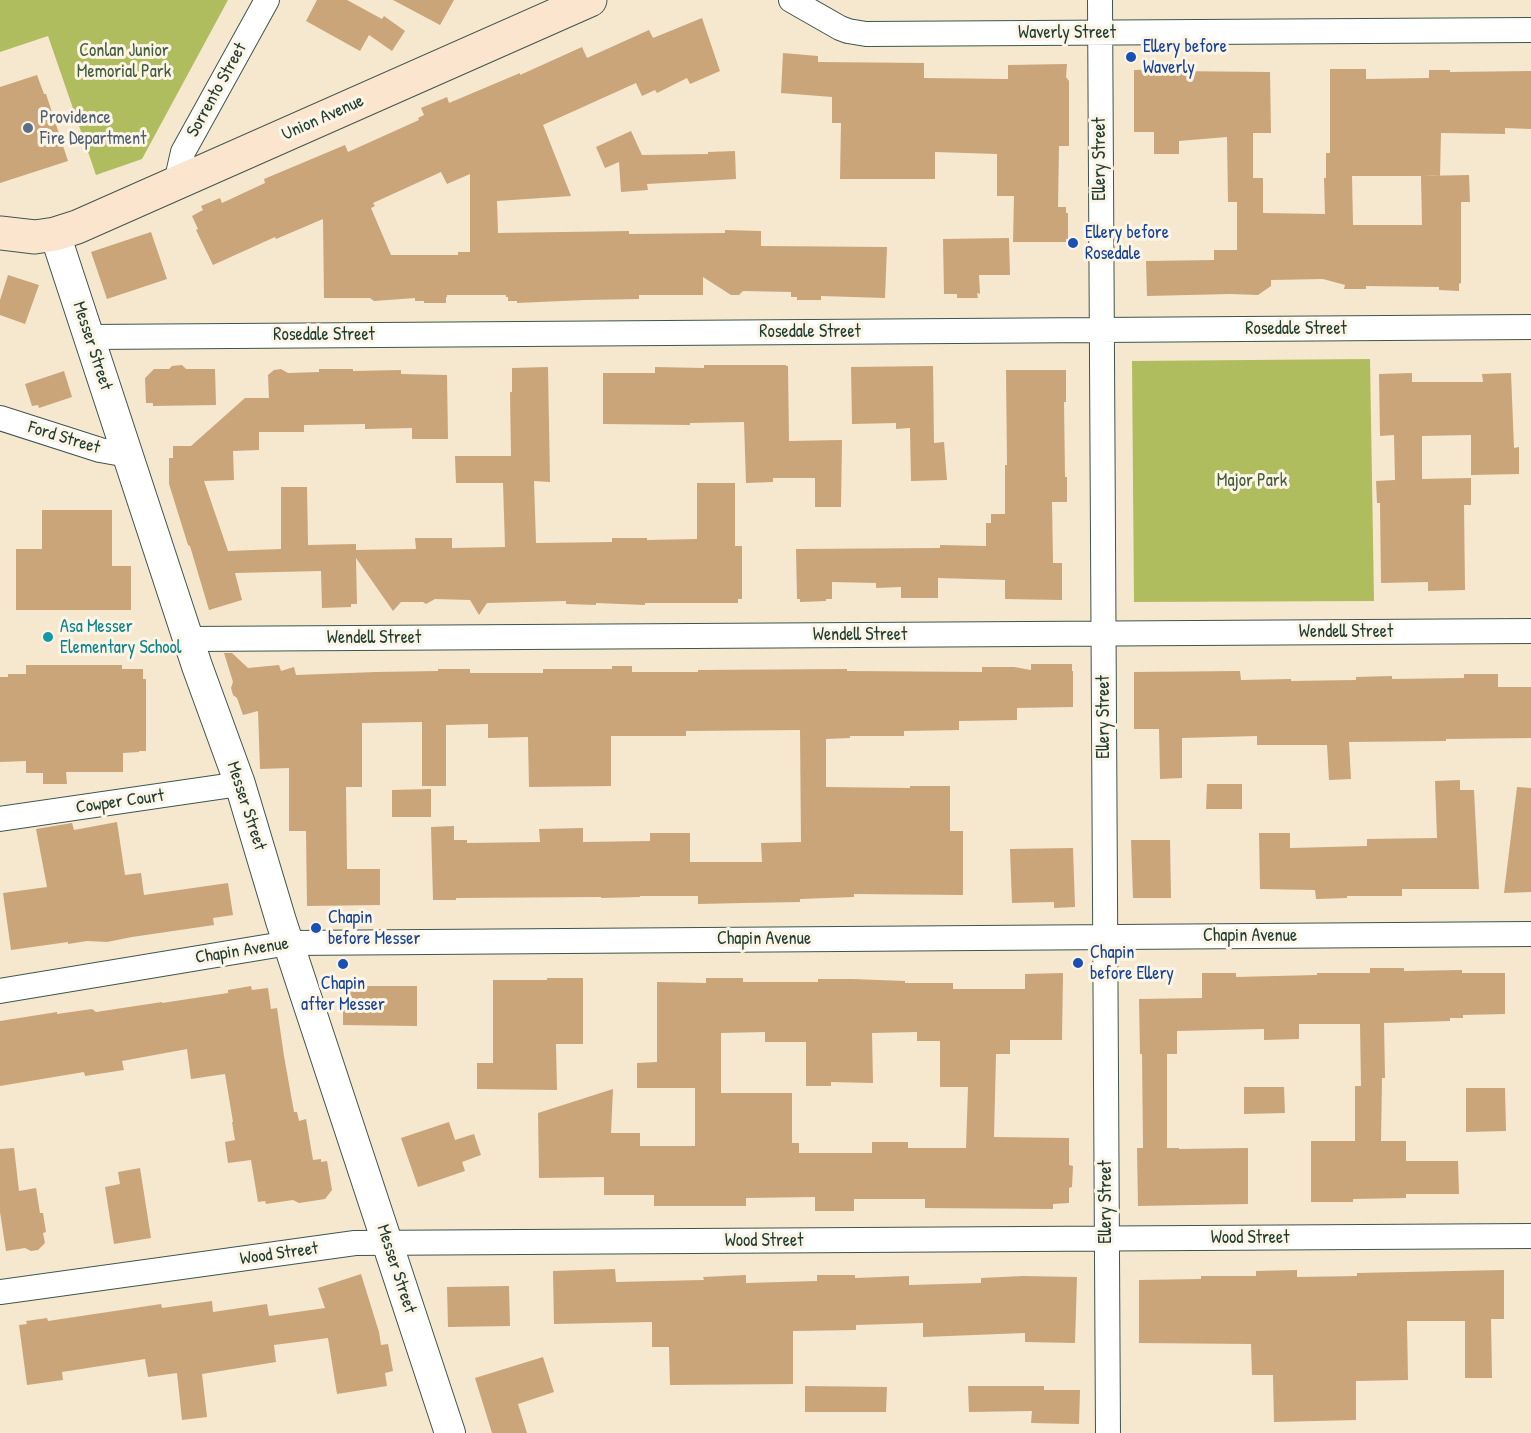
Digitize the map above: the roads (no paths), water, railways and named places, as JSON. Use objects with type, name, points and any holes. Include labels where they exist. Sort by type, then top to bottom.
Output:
[{"type":"main road","name":"Union Avenue","points":[[55,234],[76,227],[590,0]]},
{"type":"main road","points":[[0,233],[35,237],[55,234]]},
{"type":"street","name":"Sorrento Street","points":[[176,183],[183,152],[267,0]]},
{"type":"street","name":"Waverly Street","points":[[790,0],[840,28],[866,34],[1531,30]]},
{"type":"street","name":"Ellery Street","points":[[1100,0],[1108,1433]]},
{"type":"street","name":"Messer Street","points":[[55,234],[189,639],[240,784],[288,943],[450,1433]]},
{"type":"street","name":"Rosedale Street","points":[[89,337],[1531,327]]},
{"type":"street","name":"Ford Street","points":[[0,418],[100,450],[128,455]]},
{"type":"street","name":"Wendell Street","points":[[189,639],[1531,631]]},
{"type":"street","name":"Cowper Court","points":[[0,819],[240,784]]},
{"type":"street","name":"Chapin Avenue","points":[[0,990],[288,943],[1531,934]]},
{"type":"street","name":"Wood Street","points":[[0,1292],[355,1243],[1531,1236]]},
{"type":"place","name":"Ellery before Waverly","points":[[1131,57]]},
{"type":"place","name":"Providence Fire Department","points":[[28,128]]},
{"type":"place","name":"Ellery before Rosedale","points":[[1073,243]]},
{"type":"place","name":"Asa Messer Elementary School","points":[[48,637]]},
{"type":"place","name":"Chapin before Messer","points":[[316,928]]},
{"type":"place","name":"Chapin before Ellery","points":[[1078,963]]},
{"type":"place","name":"Chapin after Messer","points":[[343,964]]},
{"type":"park label","name":"Conlan Junior Memorial Park","points":[[124,61]]},
{"type":"park label","name":"Major Park","points":[[1252,481]]}]
